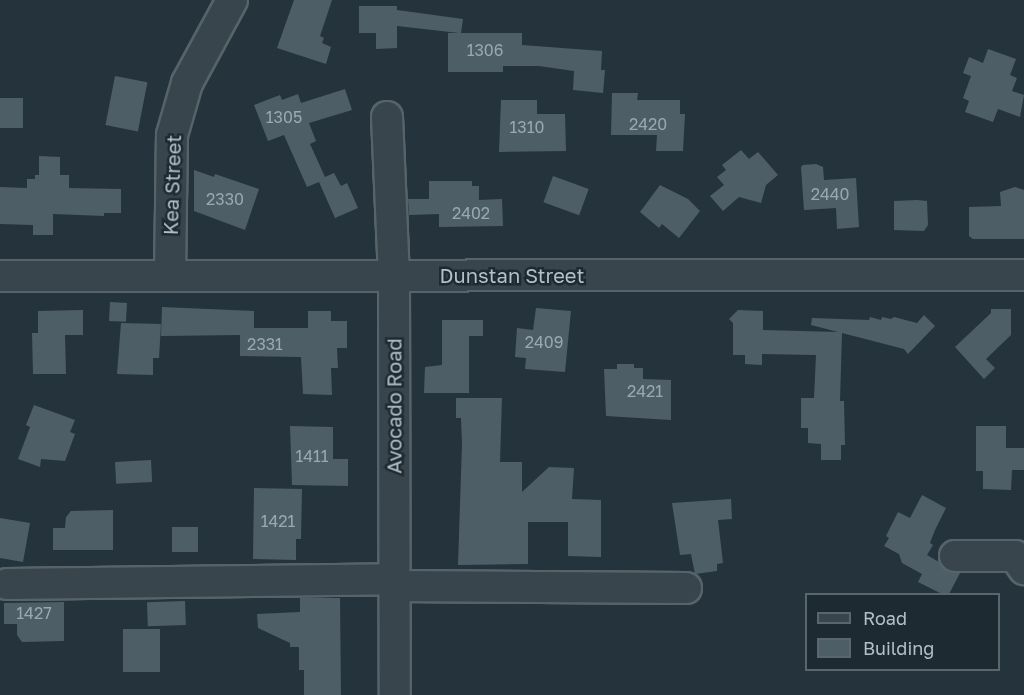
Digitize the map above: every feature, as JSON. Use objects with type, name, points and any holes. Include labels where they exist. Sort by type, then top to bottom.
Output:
[{"type":"street","name":"Kea Street","points":[[170,276],[172,135],[187,83],[232,0]]},
{"type":"street","name":"Avocado Road","points":[[387,117],[394,275],[394,695]]},
{"type":"street","name":"Dunstan Street","points":[[0,276],[1024,275]]},
{"type":"street","points":[[956,556],[1015,556],[1024,569]]},
{"type":"street","points":[[7,584],[395,583],[686,588]]},
{"type":"building","points":[[294,0],[332,0],[320,36],[324,38],[322,43],[331,47],[326,64],[277,48]]},
{"type":"building","points":[[359,6],[397,6],[397,10],[463,19],[461,33],[522,33],[522,45],[602,51],[601,70],[605,70],[603,93],[573,90],[574,71],[539,66],[503,66],[503,72],[448,72],[448,33],[459,33],[397,26],[397,48],[376,49],[376,33],[359,33]]},
{"type":"building","points":[[988,49],[1016,59],[1010,75],[1017,78],[1012,91],[1024,95],[1020,117],[998,109],[993,122],[965,112],[969,101],[963,98],[971,76],[963,73],[969,57],[983,63]]},
{"type":"building","points":[[115,76],[147,82],[138,131],[105,125]]},
{"type":"building","points":[[345,89],[352,110],[309,123],[316,141],[310,144],[325,177],[334,173],[341,186],[347,183],[358,208],[335,218],[319,182],[307,187],[284,135],[268,141],[254,105],[280,95],[282,100],[298,94],[301,103]]},
{"type":"building","points":[[612,93],[638,93],[637,100],[680,100],[680,114],[685,114],[683,151],[656,151],[657,135],[611,135]]},
{"type":"building","points":[[0,98],[23,98],[23,128],[0,128]]},
{"type":"building","points":[[501,100],[537,100],[537,114],[565,114],[566,151],[499,152]]},
{"type":"building","points":[[741,150],[749,159],[758,152],[778,175],[766,185],[761,203],[739,197],[723,211],[710,196],[724,185],[717,177],[726,170],[722,165]]},
{"type":"building","points":[[39,156],[60,157],[60,175],[69,175],[69,188],[121,189],[121,213],[104,213],[104,216],[53,214],[53,235],[33,235],[33,225],[0,224],[0,187],[27,188],[27,179],[35,179],[35,175],[39,175]]},
{"type":"building","points":[[816,164],[823,167],[824,180],[856,178],[859,227],[837,229],[836,208],[804,210],[801,167]]},
{"type":"building","points":[[194,170],[214,177],[215,174],[259,189],[245,230],[194,211]]},
{"type":"building","points":[[553,176],[589,189],[579,215],[543,202]]},
{"type":"building","points":[[429,181],[472,181],[472,186],[479,186],[479,200],[502,199],[503,226],[439,227],[439,214],[409,215],[408,199],[429,199]]},
{"type":"building","points":[[660,185],[688,199],[700,211],[679,238],[662,224],[659,228],[640,212]]},
{"type":"building","points":[[1015,187],[1024,190],[1024,239],[973,239],[969,236],[969,207],[1001,206],[1000,192]]},
{"type":"building","points":[[894,201],[927,201],[928,225],[924,231],[894,230]]},
{"type":"building","points":[[110,302],[127,303],[126,322],[109,321]]},
{"type":"building","points":[[162,307],[254,311],[254,328],[308,328],[308,311],[331,311],[331,321],[347,321],[347,348],[337,348],[338,368],[331,368],[332,395],[303,394],[301,357],[240,356],[240,335],[161,336]]},
{"type":"building","points":[[536,308],[571,311],[565,372],[525,369],[526,358],[515,357],[517,328],[533,330]]},
{"type":"building","points":[[991,309],[1011,309],[1011,335],[986,359],[995,368],[984,379],[955,347],[991,313]]},
{"type":"building","points":[[83,310],[83,335],[65,335],[66,374],[33,374],[32,333],[38,333],[38,311]]},
{"type":"building","points":[[738,310],[763,311],[763,330],[838,332],[811,325],[812,318],[869,320],[870,317],[881,320],[882,317],[891,319],[894,317],[917,323],[924,315],[935,326],[908,354],[904,349],[842,333],[840,401],[844,401],[845,445],[841,445],[841,460],[821,460],[821,444],[808,443],[808,428],[801,428],[801,398],[814,398],[816,355],[762,354],[762,365],[745,364],[745,355],[733,355],[733,323],[729,319]]},
{"type":"building","points":[[442,320],[483,320],[483,336],[469,336],[469,393],[424,393],[425,367],[442,365]]},
{"type":"building","points":[[121,323],[161,324],[159,358],[153,358],[153,375],[117,374]]},
{"type":"building","points":[[617,364],[634,364],[634,368],[643,368],[643,379],[671,380],[671,420],[606,416],[604,369],[617,369]]},
{"type":"building","points":[[456,398],[502,398],[500,462],[522,462],[522,492],[549,467],[574,468],[572,499],[601,500],[601,557],[568,556],[568,522],[528,522],[528,564],[458,565],[462,444],[461,418],[456,418]]},
{"type":"building","points":[[34,405],[75,420],[70,432],[75,434],[65,461],[41,459],[40,467],[18,459],[30,427],[26,425]]},
{"type":"building","points":[[290,426],[333,427],[333,459],[348,459],[348,486],[292,485]]},
{"type":"building","points":[[976,426],[1006,426],[1006,448],[1024,448],[1024,470],[1012,470],[1011,490],[983,489],[983,471],[976,471]]},
{"type":"building","points":[[151,460],[152,482],[116,484],[115,462]]},
{"type":"building","points":[[254,488],[302,489],[301,539],[296,539],[296,560],[253,559]]},
{"type":"building","points":[[922,495],[946,508],[935,530],[930,543],[933,545],[927,555],[939,562],[947,571],[960,573],[950,593],[940,593],[918,582],[922,574],[902,563],[899,554],[884,546],[889,538],[886,536],[898,512],[910,518]]},
{"type":"building","points":[[731,499],[732,519],[718,520],[723,563],[717,564],[717,571],[695,574],[691,554],[680,555],[672,503]]},
{"type":"building","points":[[113,510],[113,550],[53,550],[53,528],[65,528],[66,517],[71,511]]},
{"type":"building","points":[[0,518],[30,523],[23,562],[0,558]]},
{"type":"building","points":[[172,527],[198,527],[198,552],[172,552]]},
{"type":"building","points":[[300,598],[340,598],[341,695],[304,695],[304,670],[299,670],[299,647],[290,647],[290,643],[258,628],[257,614],[300,612]]},
{"type":"building","points":[[185,601],[186,625],[148,626],[147,602]]},
{"type":"building","points":[[64,602],[64,641],[22,642],[17,635],[17,624],[4,624],[4,603]]},
{"type":"building","points":[[123,629],[160,629],[160,672],[123,672]]}]
